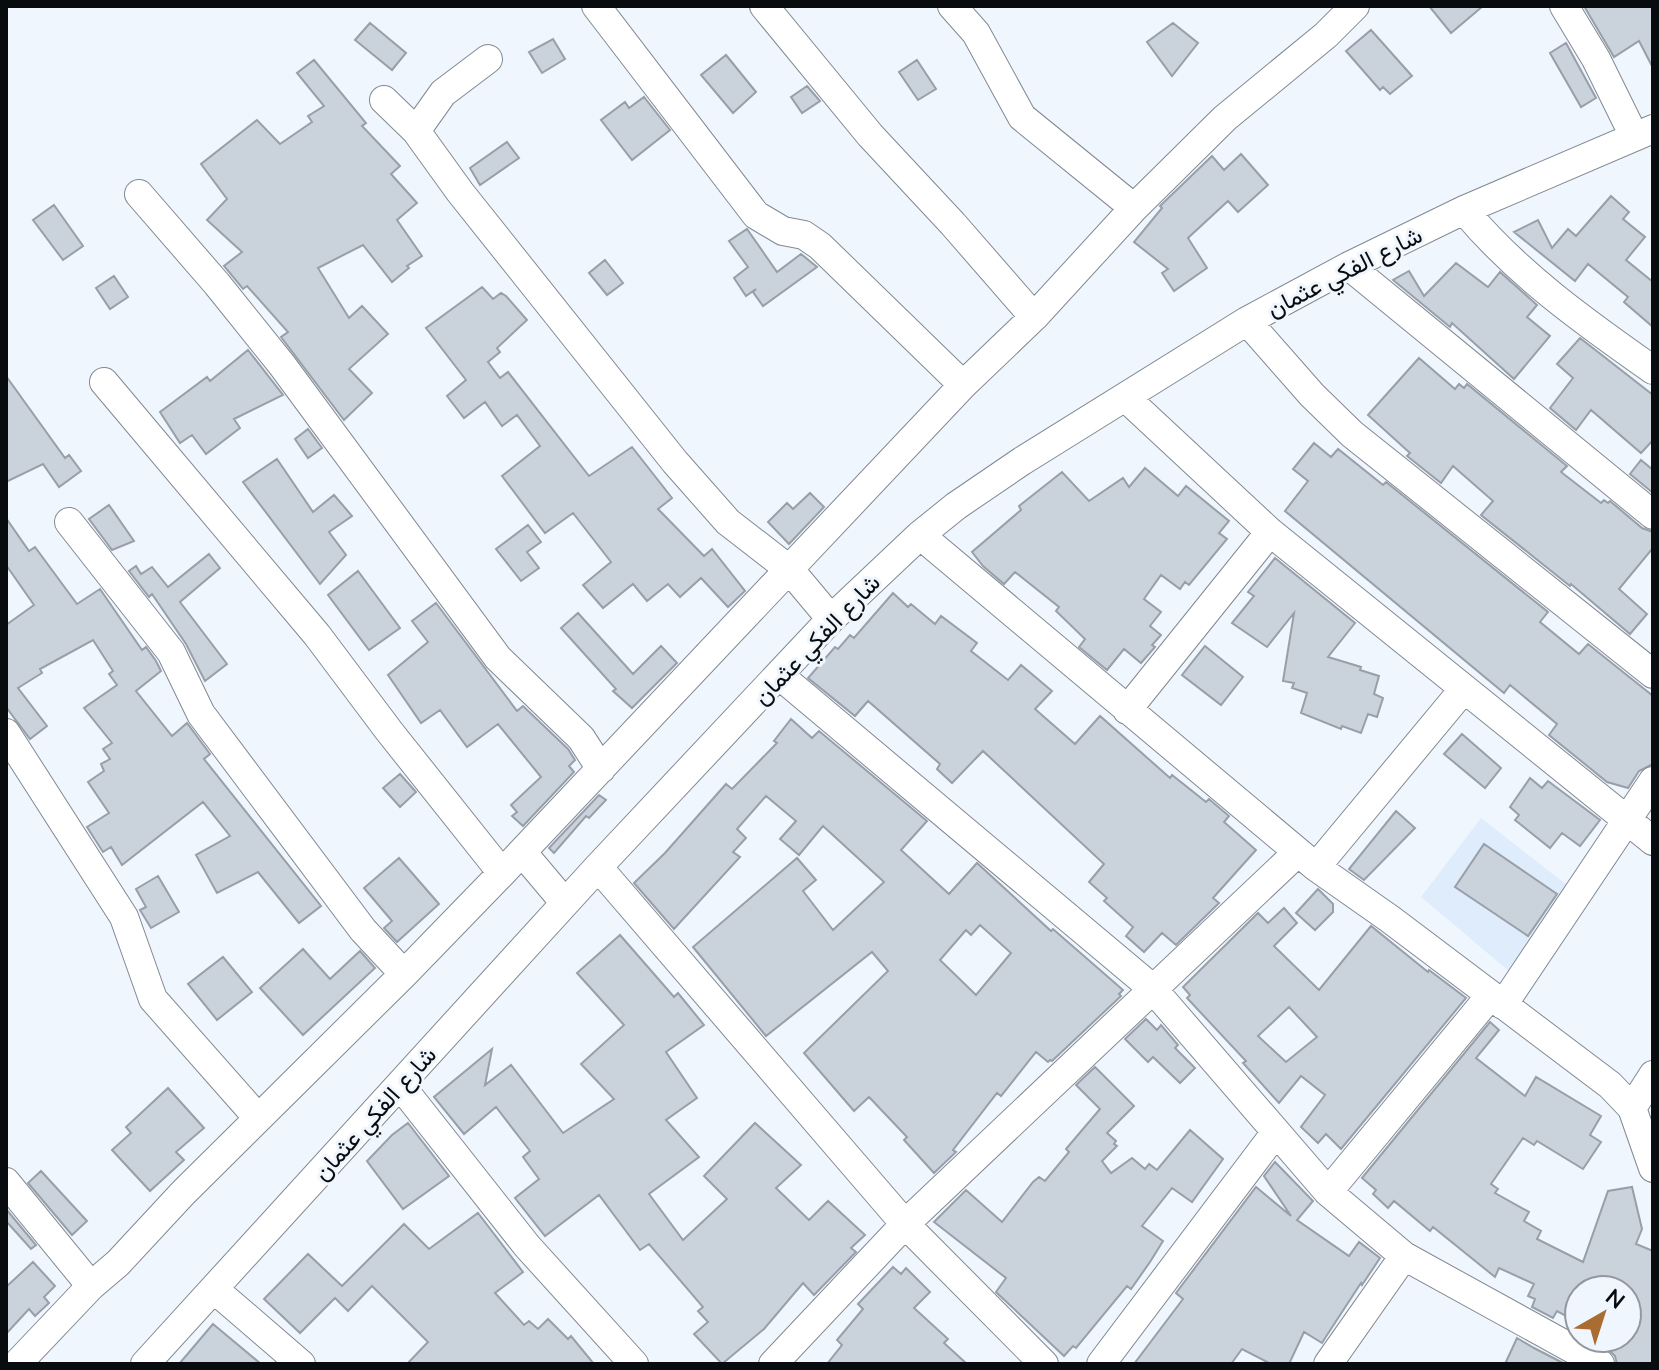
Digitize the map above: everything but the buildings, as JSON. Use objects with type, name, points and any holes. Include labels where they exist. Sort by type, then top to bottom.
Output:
[{"type":"street","points":[[596,6],[756,215],[783,231],[804,235],[820,246],[963,385]]},
{"type":"street","points":[[764,6],[870,135],[1034,317]]},
{"type":"street","points":[[952,6],[976,33],[1022,117],[1134,208]]},
{"type":"street","points":[[17,1364],[502,873],[963,385],[1034,317],[1134,208],[1225,118],[1326,35],[1355,6]]},
{"type":"street","points":[[1564,6],[1643,132]]},
{"type":"street","points":[[416,131],[443,93],[488,59]]},
{"type":"street","points":[[384,100],[416,131],[460,192],[684,472],[728,522],[790,570],[831,619]]},
{"type":"street","name":"شارع الفكي عثمان","points":[[145,1364],[598,867],[831,619],[920,535],[1022,461],[1247,321],[1349,266],[1464,210],[1643,132]]},
{"type":"street","points":[[139,194],[282,365],[498,658],[581,738],[601,769]]},
{"type":"street","points":[[1464,210],[1489,240],[1575,313],[1653,370]]},
{"type":"street","points":[[1349,266],[1653,515]]},
{"type":"street","points":[[1247,321],[1312,395],[1352,434],[1653,674]]},
{"type":"street","points":[[104,382],[317,635],[502,873]]},
{"type":"street","points":[[1125,397],[1270,532],[1653,841]]},
{"type":"street","points":[[69,522],[171,652],[201,714],[363,930],[404,974]]},
{"type":"street","points":[[1127,710],[1270,532]]},
{"type":"street","points":[[920,535],[1307,860],[1600,1077],[1632,1108],[1653,1168]]},
{"type":"street","points":[[779,675],[1152,988],[1328,1192],[1404,1256],[1600,1364]]},
{"type":"street","points":[[773,1364],[905,1224],[1152,988],[1307,860],[1463,690]]},
{"type":"street","points":[[6,733],[124,917],[153,999],[258,1118]]},
{"type":"street","points":[[1328,1192],[1496,1000],[1628,822],[1653,781]]},
{"type":"street","points":[[522,852],[565,903]]},
{"type":"street","points":[[598,867],[905,1224],[1044,1364]]},
{"type":"street","points":[[1632,1108],[1653,1075]]},
{"type":"street","points":[[400,1085],[527,1246],[634,1364]]},
{"type":"street","points":[[1101,1364],[1276,1132]]},
{"type":"street","points":[[6,1182],[91,1286]]},
{"type":"street","points":[[1328,1364],[1404,1256]]},
{"type":"street","points":[[215,1290],[301,1364]]},
{"type":"shaded area","points":[[1481,818],[1576,892],[1516,977],[1421,897]]}]
